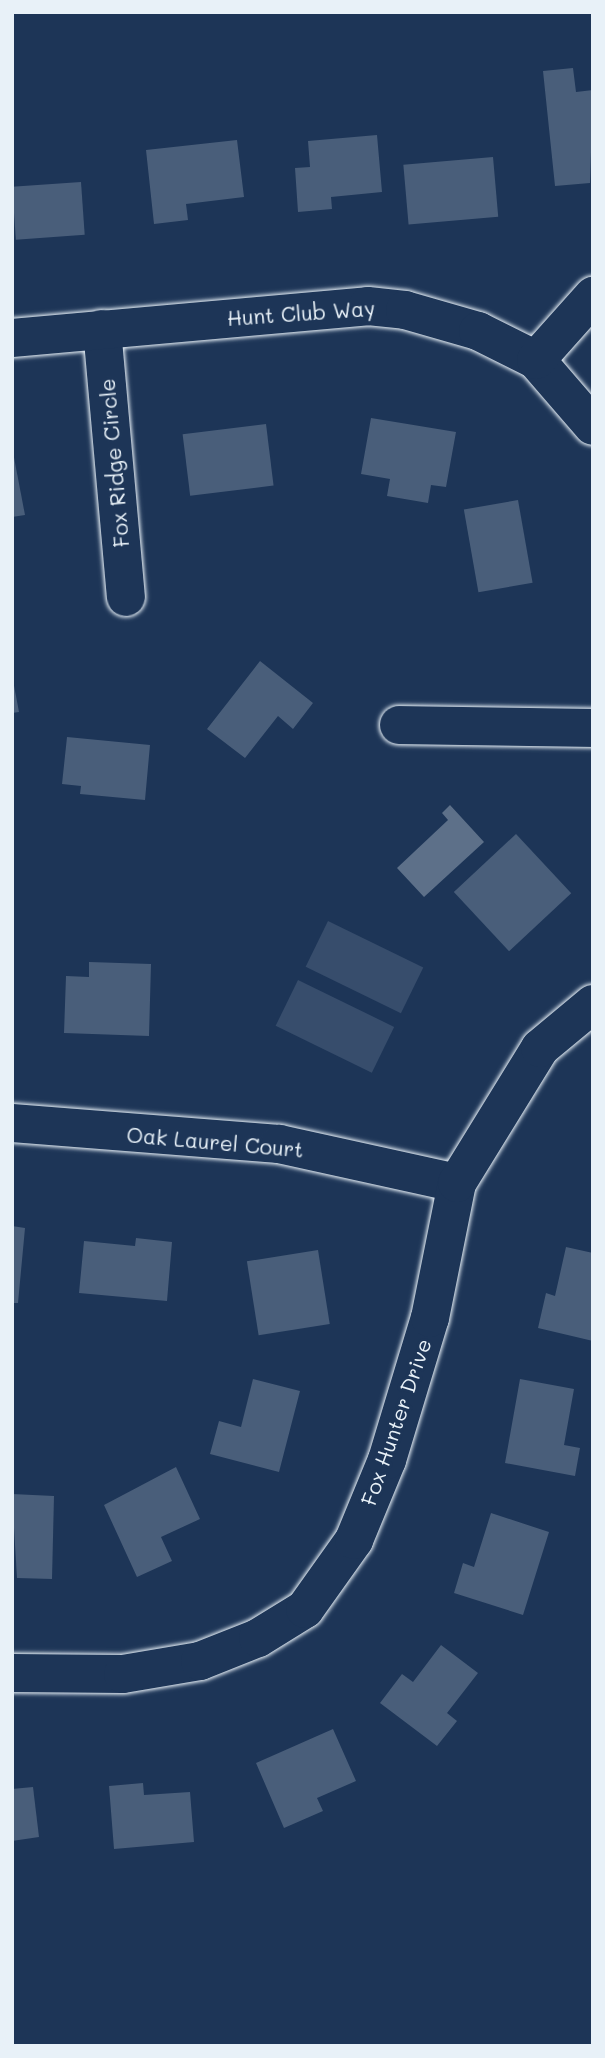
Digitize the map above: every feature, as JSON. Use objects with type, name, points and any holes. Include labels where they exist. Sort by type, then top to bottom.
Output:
[{"type":"street","points":[[536,360],[593,296]]},
{"type":"street","name":"Hunt Club Way","points":[[12,338],[368,306],[443,318],[536,360],[593,426]]},
{"type":"street","name":"Fox Ridge Circle","points":[[102,329],[126,597]]},
{"type":"street","points":[[399,725],[593,729]]},
{"type":"street","name":"Fox Hunter Drive","points":[[12,1673],[123,1674],[200,1661],[258,1638],[305,1609],[354,1540],[387,1460],[430,1318],[457,1183],[540,1048],[593,1004]]},
{"type":"street","name":"Oak Laurel Court","points":[[12,1123],[279,1144],[457,1183]]},
{"type":"shaded area","points":[[450,805],[484,842],[424,897],[397,868],[448,820],[442,813]]},
{"type":"shaded area","points":[[328,921],[423,967],[401,1013],[306,967]]},
{"type":"shaded area","points":[[298,980],[394,1027],[372,1073],[276,1026]]},
{"type":"building","points":[[573,68],[576,92],[593,90],[590,183],[555,186],[543,71]]},
{"type":"building","points":[[377,135],[382,192],[331,197],[332,209],[298,212],[295,168],[310,167],[308,141]]},
{"type":"building","points":[[237,140],[244,197],[186,204],[188,220],[154,224],[146,150]]},
{"type":"building","points":[[493,157],[498,217],[409,225],[403,165]]},
{"type":"building","points":[[81,182],[85,235],[16,240],[12,187]]},
{"type":"building","points":[[371,418],[456,432],[446,487],[431,485],[428,503],[387,496],[390,479],[361,474]]},
{"type":"building","points":[[266,424],[274,486],[190,496],[183,434]]},
{"type":"building","points":[[12,447],[25,515],[12,517]]},
{"type":"building","points":[[518,500],[533,583],[478,592],[464,510]]},
{"type":"building","points":[[260,661],[313,703],[293,729],[278,716],[245,758],[207,729]]},
{"type":"building","points":[[12,675],[19,712],[12,713]]},
{"type":"building","points":[[67,737],[150,745],[145,800],[80,794],[81,786],[62,784]]},
{"type":"building","points":[[516,834],[571,893],[509,951],[454,892]]},
{"type":"building","points":[[89,962],[151,964],[149,1036],[64,1033],[66,976],[89,977]]},
{"type":"building","points":[[12,1226],[25,1228],[18,1303],[12,1303]]},
{"type":"building","points":[[136,1238],[172,1242],[167,1301],[79,1293],[84,1241],[135,1246]]},
{"type":"building","points":[[566,1247],[593,1253],[593,1341],[538,1328],[546,1293],[555,1296]]},
{"type":"building","points":[[318,1250],[330,1324],[259,1335],[247,1261]]},
{"type":"building","points":[[253,1379],[300,1391],[279,1472],[210,1454],[219,1421],[241,1427]]},
{"type":"building","points":[[520,1379],[574,1389],[564,1445],[580,1448],[575,1476],[505,1463]]},
{"type":"building","points":[[176,1467],[200,1519],[161,1537],[172,1561],[137,1577],[104,1505]]},
{"type":"building","points":[[12,1494],[54,1496],[52,1579],[17,1578]]},
{"type":"building","points":[[491,1513],[549,1532],[523,1615],[454,1593],[463,1563],[474,1567]]},
{"type":"building","points":[[441,1645],[478,1673],[447,1713],[457,1721],[437,1746],[380,1703],[402,1674],[413,1682]]},
{"type":"building","points":[[333,1729],[356,1781],[317,1798],[323,1811],[284,1828],[256,1763]]},
{"type":"building","points":[[143,1783],[144,1795],[190,1792],[194,1842],[114,1849],[109,1786]]},
{"type":"building","points":[[33,1787],[39,1837],[12,1841],[12,1789]]}]
